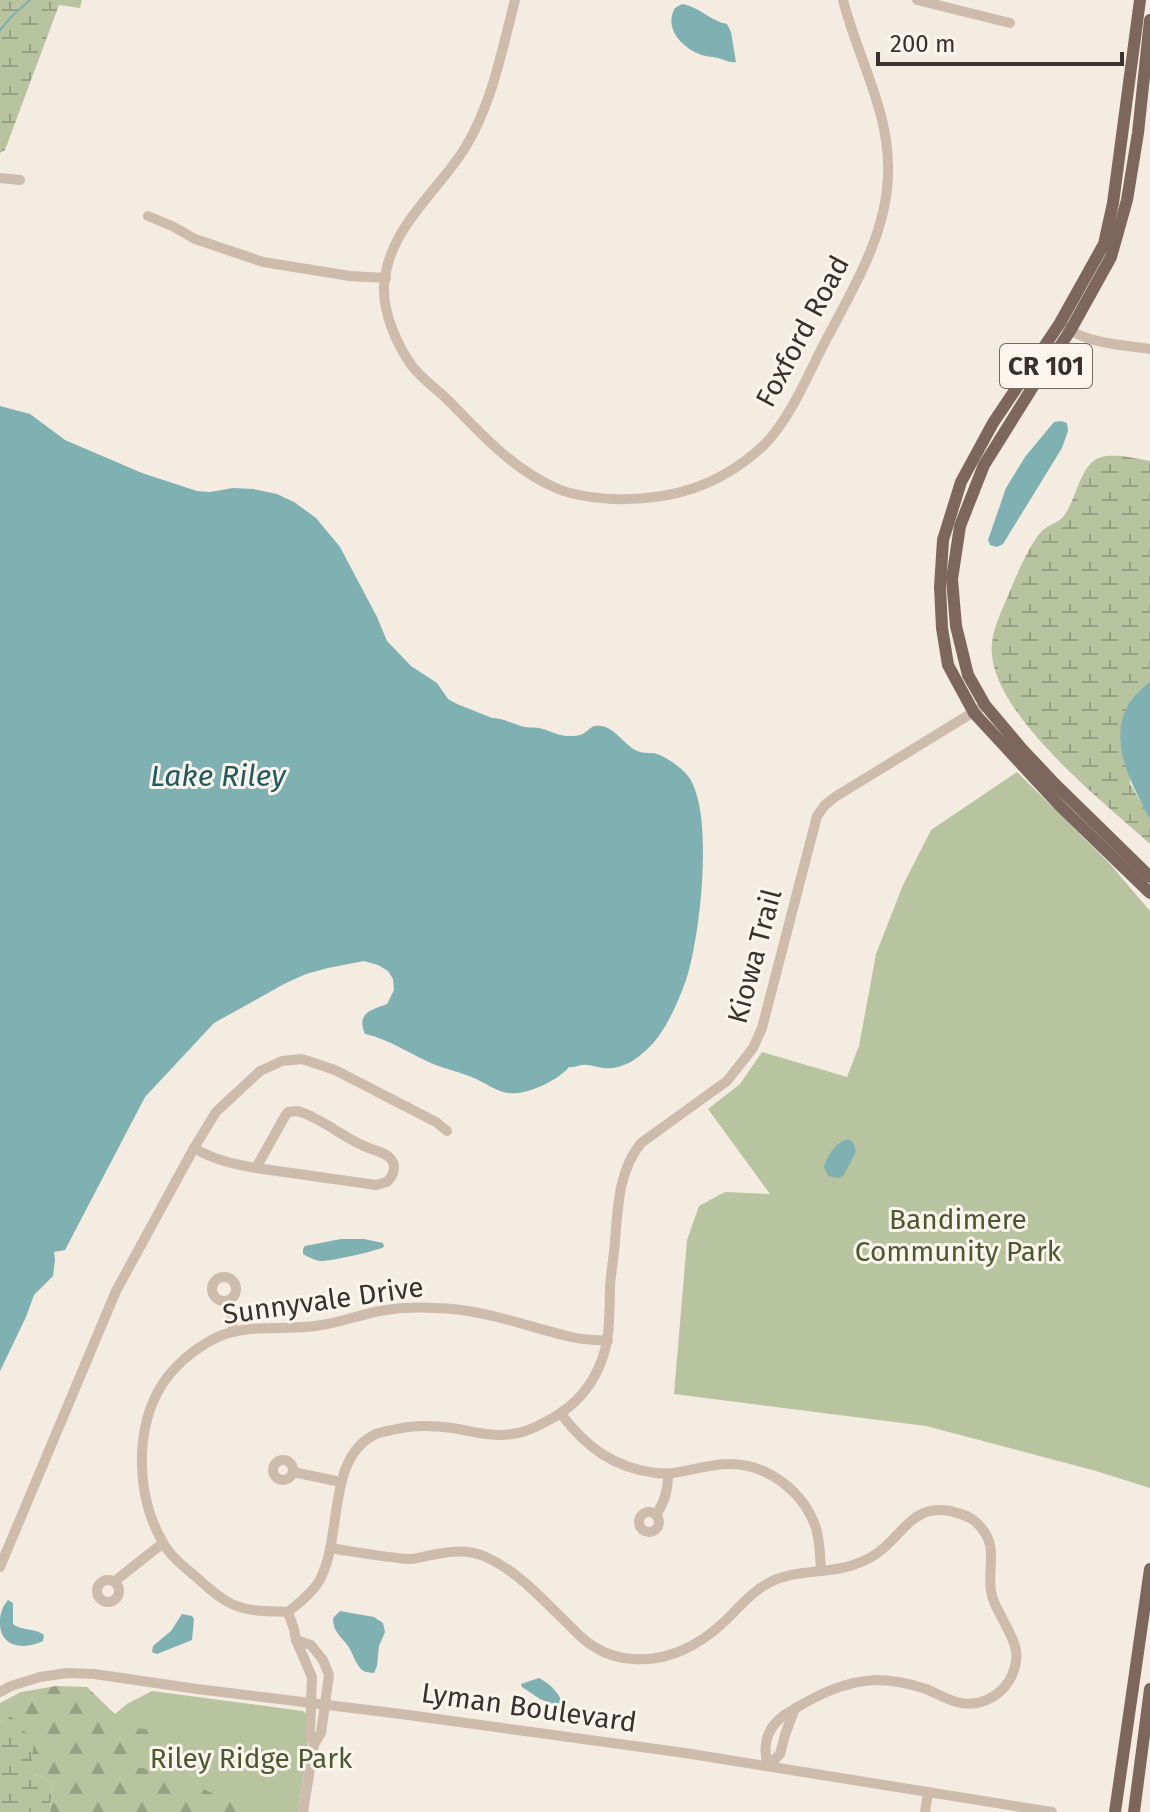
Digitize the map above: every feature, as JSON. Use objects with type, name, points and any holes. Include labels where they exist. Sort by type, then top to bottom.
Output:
[{"type":"main road","name":"CR 101","points":[[1140,0],[1114,202],[1104,244],[1034,385],[984,465],[960,526],[952,579],[956,626],[968,675],[985,705],[1055,784],[1150,877]]},
{"type":"main road","name":"CR 101","points":[[1150,20],[1138,133],[1127,200],[1111,257],[1065,327],[997,417],[966,471],[943,540],[940,587],[948,665],[974,713],[1061,807],[1150,893]]},
{"type":"main road","points":[[1115,1812],[1150,1569]]},
{"type":"main road","points":[[1134,1812],[1150,1689]]},
{"type":"street","name":"Foxford Road","points":[[515,0],[496,76],[465,147],[408,221],[392,248],[384,290],[389,323],[412,367],[489,441],[527,472],[556,489],[588,498],[646,499],[705,485],[735,468],[764,445],[785,419],[873,245],[884,209],[888,176],[886,132],[843,0]]},
{"type":"street","points":[[917,0],[1010,23]]},
{"type":"street","points":[[0,178],[20,180]]},
{"type":"street","points":[[148,216],[195,239],[263,262],[350,276],[386,278]]},
{"type":"street","points":[[1065,327],[1105,343],[1150,349]]},
{"type":"street","name":"Kiowa Trail","points":[[561,1414],[580,1397],[594,1378],[608,1341],[618,1204],[630,1155],[641,1143],[727,1081],[753,1048],[762,1028],[814,826],[825,805],[985,705]]},
{"type":"street","points":[[0,1567],[116,1291],[216,1112],[260,1071],[282,1061],[302,1059],[335,1070],[436,1122],[447,1131]]},
{"type":"street","points":[[194,1148],[220,1161],[256,1168],[376,1185],[387,1182],[393,1174],[394,1163],[388,1155],[362,1146],[298,1111],[288,1112],[285,1116],[256,1168]]},
{"type":"street","points":[[227,1301],[234,1332]]},
{"type":"street","name":"Sunnyvale Drive","points":[[288,1612],[249,1610],[231,1604],[195,1577],[163,1543],[147,1504],[143,1447],[147,1420],[163,1384],[180,1364],[208,1341],[247,1329],[317,1326],[382,1311],[435,1308],[506,1318],[575,1338],[608,1341]]},
{"type":"street","points":[[314,1744],[310,1733],[312,1677],[288,1612],[308,1596],[319,1581],[330,1548],[341,1482],[352,1451],[375,1434],[406,1426],[426,1426],[504,1435],[521,1433],[561,1414],[585,1443],[602,1456],[638,1470],[668,1474],[730,1464],[751,1466],[769,1473],[803,1502],[816,1527],[821,1570]]},
{"type":"street","points":[[293,1472],[341,1482]]},
{"type":"street","points":[[656,1515],[664,1503],[668,1474]]},
{"type":"street","points":[[330,1548],[413,1559],[459,1551],[473,1552],[489,1558],[537,1593],[590,1645],[614,1656],[635,1659],[679,1652],[703,1640],[726,1621],[748,1596],[786,1575],[841,1569],[857,1564],[880,1552],[912,1518],[924,1513],[941,1509],[974,1520],[988,1536],[992,1553],[991,1591],[1017,1651],[1011,1677],[1002,1691],[987,1700],[968,1705],[899,1681],[856,1681],[777,1718],[764,1752],[768,1766]]},
{"type":"street","points":[[115,1581],[163,1543]]},
{"type":"street","points":[[296,1640],[311,1645],[323,1660],[329,1675],[321,1733],[314,1744],[303,1812]]},
{"type":"street","name":"Lyman Boulevard","points":[[0,1692],[40,1677],[67,1673],[94,1674],[685,1753],[1052,1812]]},
{"type":"street","points":[[925,1812],[928,1792]]},
{"type":"green space","points":[[0,0],[82,0],[80,8],[59,5],[5,150],[0,153]]},
{"type":"green space","points":[[1104,456],[1150,461],[1150,681],[1130,702],[1130,783],[1150,819],[1150,844],[1078,780],[1027,725],[1007,696],[995,669],[992,643],[1002,610],[1037,537],[1061,519],[1092,462]]},
{"type":"green space","name":"Bandimere Community Park","points":[[1017,772],[1110,864],[1150,911],[1150,1488],[926,1426],[674,1394],[687,1240],[699,1206],[725,1192],[770,1194],[708,1109],[740,1084],[762,1052],[847,1077],[859,1046],[876,954],[903,885],[931,830]]},
{"type":"green space","points":[[56,1686],[87,1687],[118,1717],[111,1746],[133,1728],[146,1729],[155,1736],[153,1751],[132,1758],[127,1766],[168,1768],[233,1804],[241,1812],[50,1812],[52,1782],[30,1772],[11,1716],[0,1723],[0,1703],[21,1692]]},
{"type":"green space","name":"Riley Ridge Park","points":[[152,1691],[303,1711],[306,1714],[308,1747],[298,1812],[223,1812],[112,1768],[104,1750],[110,1718],[127,1704]]},
{"type":"green space","points":[[11,1716],[34,1742],[30,1772],[52,1782],[50,1812],[0,1812],[0,1723]]},
{"type":"water","points":[[682,4],[727,24],[736,62],[701,55],[680,41],[671,22],[675,8]]},
{"type":"water","name":"Lake Riley","points":[[0,406],[30,414],[65,440],[142,473],[197,491],[253,489],[277,494],[294,502],[316,518],[340,547],[387,641],[411,666],[437,683],[448,699],[492,718],[564,736],[583,734],[594,726],[606,727],[635,750],[667,759],[688,776],[696,793],[703,845],[700,907],[686,980],[669,1020],[651,1046],[620,1067],[569,1067],[541,1086],[508,1093],[433,1064],[365,1034],[364,1017],[387,1004],[394,990],[388,971],[364,961],[306,974],[214,1023],[145,1097],[65,1250],[54,1252],[53,1276],[34,1295],[0,1371]]},
{"type":"water","points":[[1054,422],[1067,423],[1068,431],[1062,448],[1003,544],[997,547],[990,545],[988,540],[1006,488],[1025,457]]},
{"type":"water","points":[[1150,681],[1150,819],[1128,774],[1120,740],[1123,716],[1128,705]]},
{"type":"water","points":[[848,1139],[853,1142],[856,1152],[843,1176],[828,1176],[824,1167],[827,1158],[836,1146]]},
{"type":"water","points":[[341,1239],[364,1239],[383,1243],[384,1247],[325,1261],[303,1254],[305,1246]]},
{"type":"water","points":[[8,1600],[13,1603],[13,1624],[44,1635],[43,1641],[21,1646],[4,1638],[0,1617]]},
{"type":"water","points":[[340,1611],[374,1617],[383,1623],[385,1632],[374,1673],[361,1669],[336,1630],[333,1618]]},
{"type":"water","points":[[182,1614],[194,1619],[192,1640],[157,1654],[152,1652],[153,1646],[171,1631]]},
{"type":"water","points":[[539,1678],[557,1693],[560,1707],[522,1687],[521,1684]]},
{"type":"waterway","points":[[0,30],[30,0]]}]
